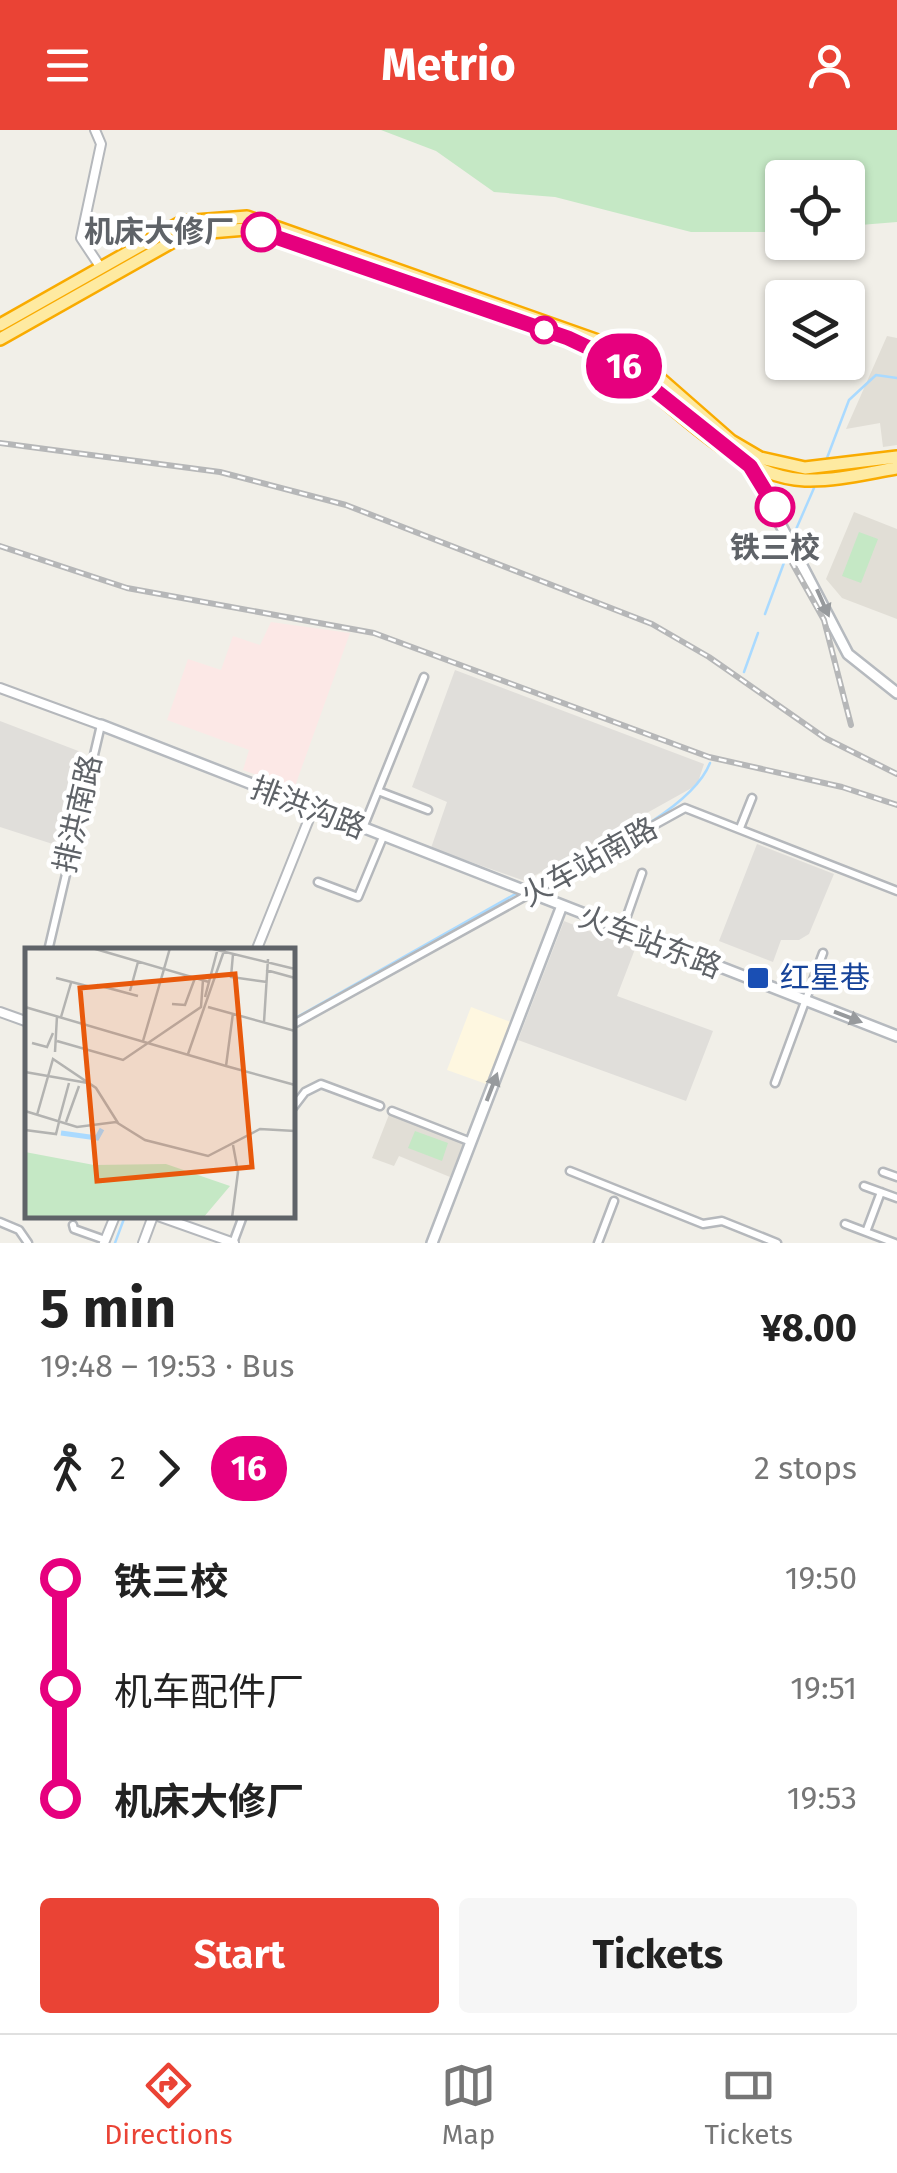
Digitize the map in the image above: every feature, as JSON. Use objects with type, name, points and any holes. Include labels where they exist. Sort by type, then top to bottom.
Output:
[{"type":"highway","points":[[0,325],[197,218],[270,222],[598,340],[658,377],[746,452],[805,468],[897,457]]},
{"type":"highway","points":[[0,339],[186,234],[246,229],[592,348],[621,363],[750,466],[802,480],[897,468]]},
{"type":"main road","points":[[746,452],[848,654],[897,693]]},
{"type":"main road","name":"排洪沟路","points":[[101,725],[515,890]]},
{"type":"main road","name":"火车站东路","points":[[515,890],[897,1036]]},
{"type":"main road","points":[[432,1243],[561,908]]},
{"type":"street","points":[[95,130],[101,144],[81,238],[100,268]]},
{"type":"street","points":[[363,829],[424,676]]},
{"type":"street","name":"排洪南路","points":[[0,688],[101,725],[48,948]]},
{"type":"street","points":[[378,790],[428,810]]},
{"type":"street","points":[[740,828],[752,798]]},
{"type":"street","points":[[257,948],[313,809]]},
{"type":"street","name":"火车站南路","points":[[295,1023],[680,810],[691,809],[897,891]]},
{"type":"street","points":[[318,882],[358,897],[383,837]]},
{"type":"street","points":[[622,931],[642,873]]},
{"type":"street","points":[[775,1083],[822,953]]},
{"type":"street","points":[[0,1012],[25,1021]]},
{"type":"street","points":[[295,1105],[305,1092],[320,1084],[380,1106]]},
{"type":"street","points":[[392,1110],[471,1142]]},
{"type":"street","points":[[570,1171],[703,1224],[722,1221],[776,1243]]},
{"type":"street","points":[[882,1172],[897,1177]]},
{"type":"street","points":[[864,1186],[897,1198]]},
{"type":"street","points":[[866,1232],[881,1192]]},
{"type":"street","points":[[598,1243],[614,1201]]},
{"type":"street","points":[[73,1224],[74,1229],[105,1242],[114,1218]]},
{"type":"street","points":[[143,1243],[155,1218]]},
{"type":"street","points":[[188,1220],[234,1243],[243,1218]]},
{"type":"street","points":[[0,1222],[19,1230],[28,1243]]},
{"type":"street","points":[[845,1224],[893,1243],[897,1232]]},
{"type":"shaded area","points":[[887,336],[897,338],[897,445],[883,447],[880,423],[846,429]]},
{"type":"shaded area","points":[[854,512],[897,529],[897,619],[842,598],[826,579]]},
{"type":"shaded area","points":[[271,622],[350,633],[294,789],[243,770],[249,750],[167,720],[188,659],[221,670],[233,636],[260,645]]},
{"type":"shaded area","points":[[455,670],[704,764],[697,785],[525,881],[431,848],[447,802],[412,787]]},
{"type":"shaded area","points":[[0,721],[81,752],[65,848],[0,827]]},
{"type":"shaded area","points":[[757,844],[834,874],[809,934],[799,940],[781,940],[773,962],[719,941]]},
{"type":"shaded area","points":[[564,921],[635,949],[617,996],[713,1031],[686,1101],[518,1040]]},
{"type":"shaded area","points":[[471,1007],[513,1023],[489,1085],[447,1070]]},
{"type":"shaded area","points":[[390,1112],[464,1142],[450,1177],[399,1156],[394,1166],[372,1158]]},
{"type":"green space","points":[[381,130],[897,130],[897,222],[865,225],[865,160],[765,160],[765,232],[691,232],[555,197],[494,192],[436,151]]},
{"type":"green space","points":[[859,532],[878,539],[861,583],[842,576]]},
{"type":"green space","points":[[415,1131],[448,1143],[442,1161],[408,1148]]},
{"type":"waterway","points":[[827,458],[849,400],[876,375],[897,378]]},
{"type":"waterway","points":[[794,534],[814,488]]},
{"type":"waterway","points":[[765,614],[785,560]]},
{"type":"waterway","points":[[744,672],[758,633]]},
{"type":"waterway","points":[[529,886],[657,818],[680,801],[710,763]]},
{"type":"waterway","points":[[295,1018],[517,893]]},
{"type":"waterway","points":[[115,1243],[124,1218]]},
{"type":"railway","points":[[0,443],[220,472],[346,505],[652,624],[709,657],[825,738],[897,774]]},
{"type":"railway","points":[[0,546],[127,588],[374,633],[709,757],[842,787],[897,805]]},
{"type":"railway","points":[[791,561],[824,620],[851,725]]},
{"type":"bus line","name":"16","points":[[261,232],[568,338],[621,363],[750,466],[775,507]]},
{"type":"place","name":"机床大修厂","points":[[261,232]]},
{"type":"place","name":"铁三校","points":[[775,507]]},
{"type":"place","name":"红星巷","points":[[758,978]]}]
